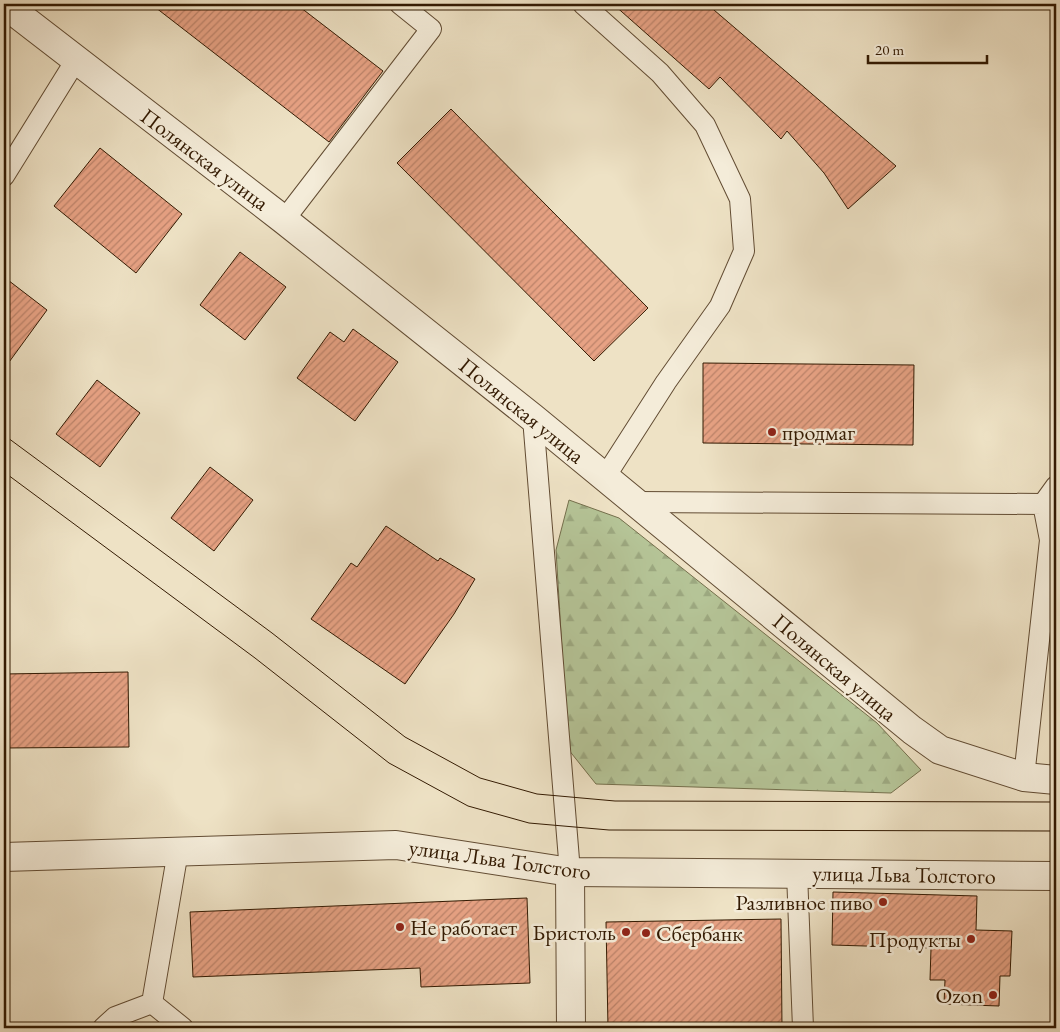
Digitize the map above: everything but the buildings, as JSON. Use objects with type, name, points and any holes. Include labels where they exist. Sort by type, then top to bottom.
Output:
[{"type":"street","name":"Полянская улица","points":[[4,4],[284,220],[533,418],[912,730],[940,750],[1024,777],[1056,780]]},
{"type":"street","name":"улица Льва Толстого","points":[[4,857],[396,845],[570,872],[1056,876]]},
{"type":"street","points":[[570,872],[571,1028]]},
{"type":"lane","points":[[284,220],[431,29],[400,4]]},
{"type":"lane","points":[[583,4],[660,73],[705,125],[740,199],[744,251],[720,306],[666,382],[605,477]]},
{"type":"lane","points":[[4,176],[76,60]]},
{"type":"lane","points":[[533,418],[570,872]]},
{"type":"lane","points":[[1024,777],[1050,540],[1043,504],[1056,486]]},
{"type":"lane","points":[[635,502],[1043,504]]},
{"type":"lane","points":[[152,1003],[178,851]]},
{"type":"lane","points":[[797,873],[804,1028]]},
{"type":"lane","points":[[103,1028],[115,1016],[152,1003]]},
{"type":"lane","points":[[152,1003],[183,1028]]},
{"type":"green space","points":[[569,500],[619,518],[877,723],[921,770],[891,793],[596,784],[568,749],[556,550]]},
{"type":"tram line","points":[[4,435],[272,633],[405,737],[480,778],[537,794],[615,801],[1056,802]]},
{"type":"tram line","points":[[4,472],[255,658],[389,763],[468,806],[529,823],[609,830],[1056,831]]},
{"type":"place","name":"продмаг","points":[[772,432]]},
{"type":"place","name":"Разливное пиво","points":[[883,902]]},
{"type":"place","name":"Не работает","points":[[400,927]]},
{"type":"place","name":"Бристоль","points":[[626,932]]},
{"type":"place","name":"Сбербанк","points":[[646,933]]},
{"type":"place","name":"Продукты","points":[[971,939]]},
{"type":"place","name":"Ozon","points":[[993,995]]}]
